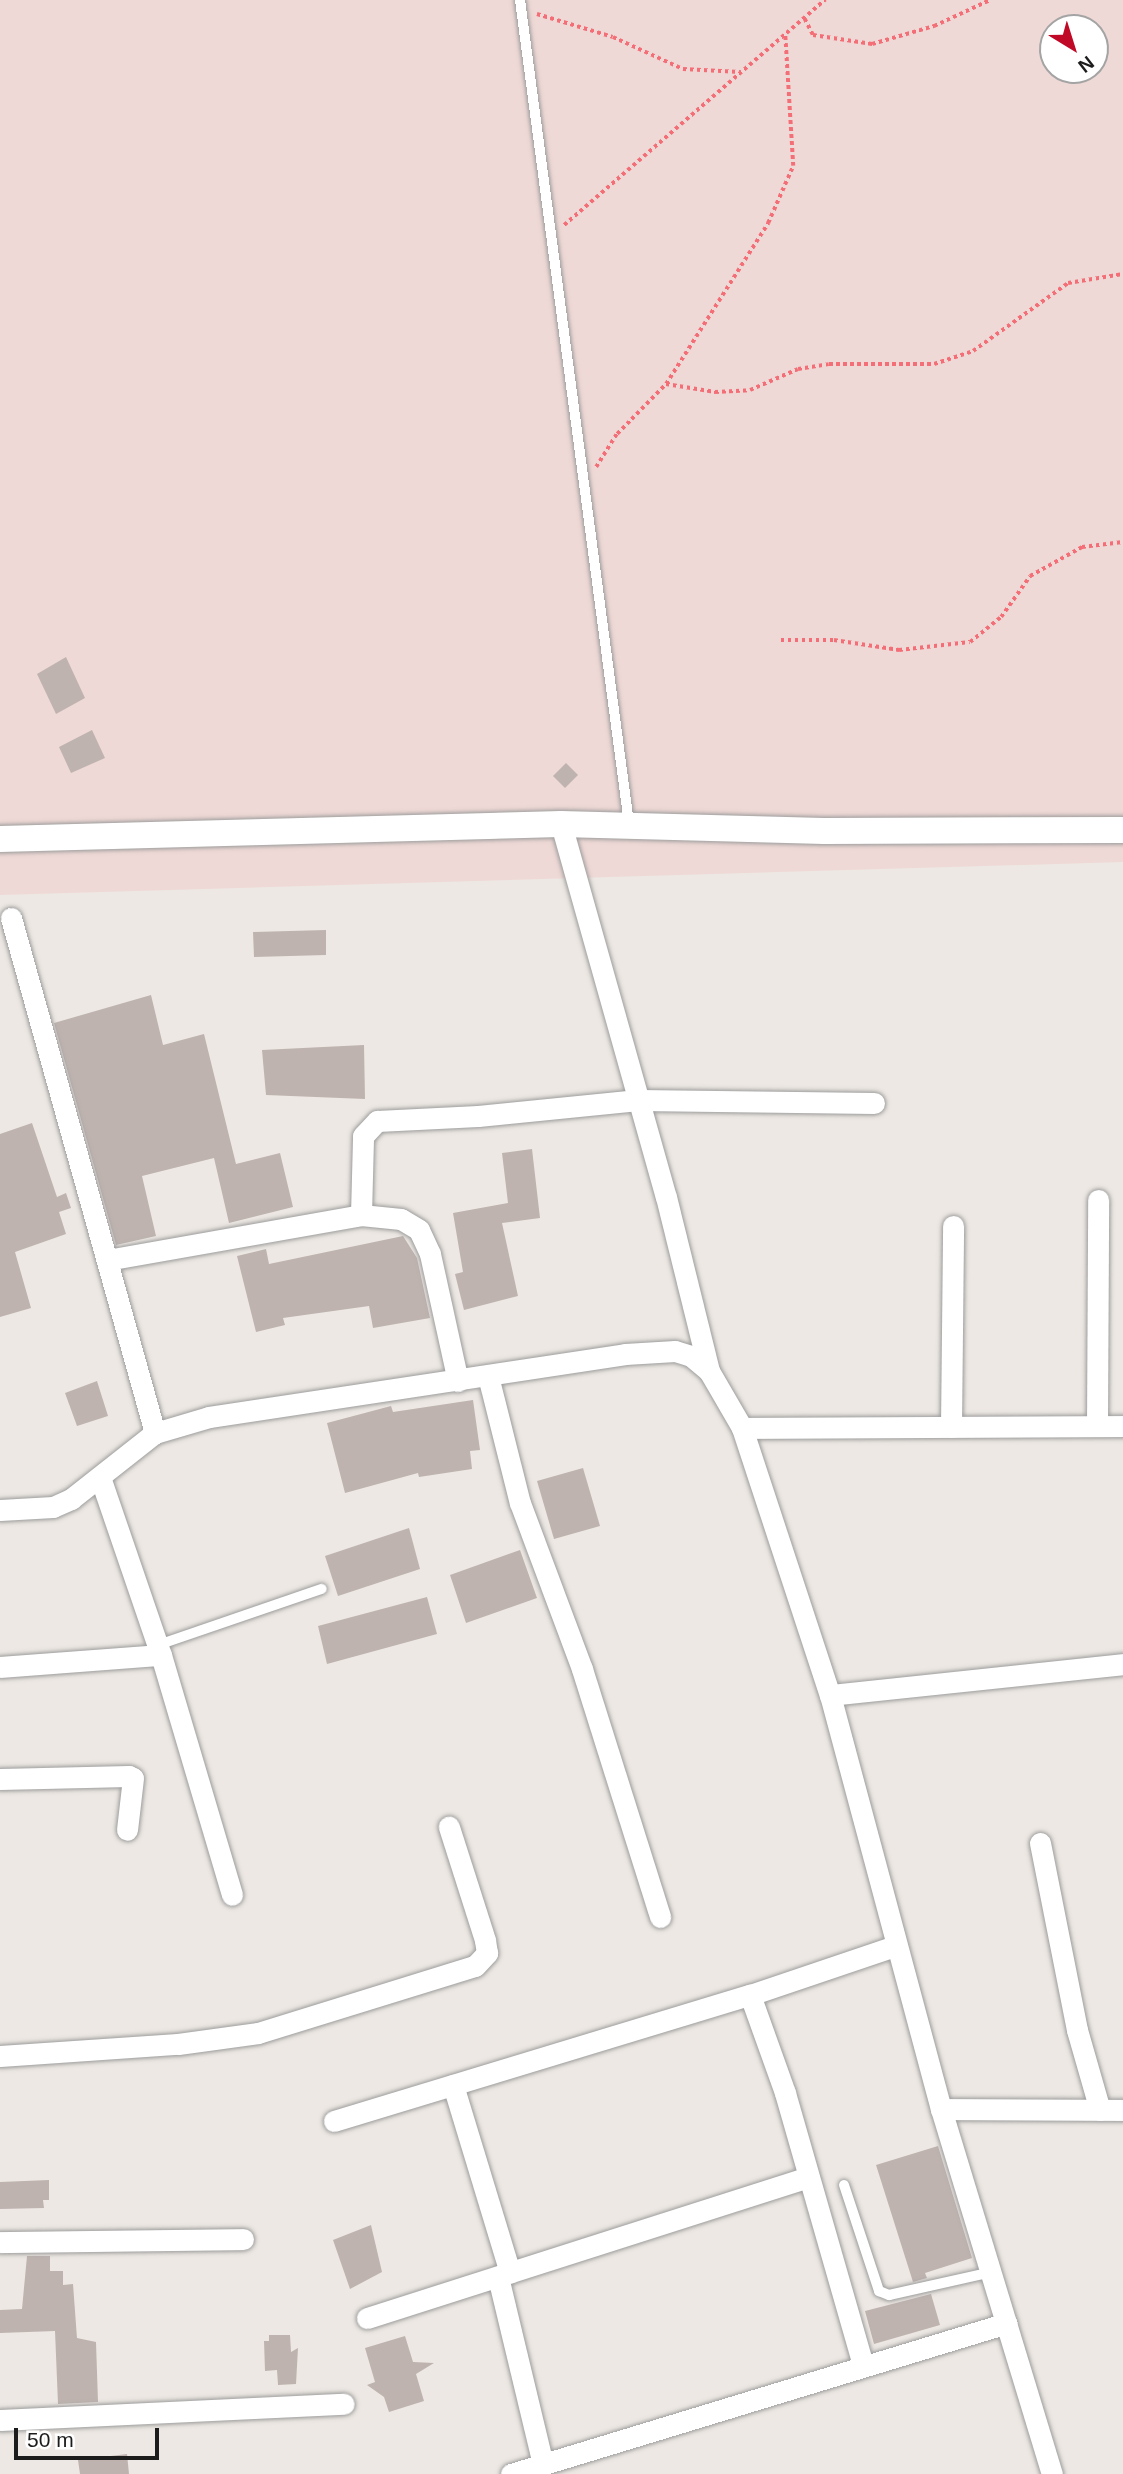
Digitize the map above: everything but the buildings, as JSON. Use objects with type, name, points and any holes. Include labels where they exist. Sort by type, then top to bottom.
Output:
[{"type":"street","points":[[561,824],[638,1100],[709,1371],[742,1428],[830,1695],[895,1946],[941,2109],[1052,2474]]},
{"type":"street","points":[[0,839],[561,824],[824,831],[1123,830]]},
{"type":"street","points":[[11,918],[155,1433]]},
{"type":"street","points":[[360,1215],[363,1136],[377,1121],[478,1116],[638,1100],[874,1103]]},
{"type":"street","points":[[1097,1426],[1098,1200]]},
{"type":"street","points":[[107,1260],[360,1215],[401,1219],[419,1230],[430,1254],[458,1381]]},
{"type":"street","points":[[951,1427],[953,1226]]},
{"type":"street","points":[[0,1510],[53,1507],[100,1477],[155,1433],[209,1417],[675,1351],[691,1356],[709,1371]]},
{"type":"street","points":[[488,1376],[520,1503],[582,1669],[660,1917]]},
{"type":"street","points":[[742,1428],[1123,1426]]},
{"type":"street","points":[[100,1477],[160,1650],[232,1895]]},
{"type":"street","points":[[0,1667],[160,1650]]},
{"type":"street","points":[[830,1695],[1123,1664]]},
{"type":"street","points":[[0,1779],[134,1778],[127,1830]]},
{"type":"street","points":[[0,2056],[178,2044],[258,2033],[475,1966],[487,1953],[485,1940],[449,1827]]},
{"type":"street","points":[[1040,1843],[1077,2030],[1100,2110]]},
{"type":"street","points":[[334,2121],[750,1995],[895,1946]]},
{"type":"street","points":[[750,1995],[785,2093],[807,2178],[863,2365]]},
{"type":"street","points":[[453,2085],[504,2275],[543,2464]]},
{"type":"street","points":[[941,2109],[1123,2110]]},
{"type":"street","points":[[367,2318],[807,2178]]},
{"type":"street","points":[[0,2242],[243,2239]]},
{"type":"street","points":[[511,2474],[1007,2323]]},
{"type":"street","points":[[0,2420],[344,2404]]},
{"type":"lane","points":[[521,5],[629,824]]},
{"type":"lane","points":[[160,1650],[322,1589]]},
{"type":"lane","points":[[844,2185],[879,2291],[889,2295],[992,2272]]},
{"type":"path","points":[[551,236],[825,0]]},
{"type":"path","points":[[804,18],[813,35],[872,44],[934,26],[990,0]]},
{"type":"path","points":[[521,5],[613,37],[683,69],[742,72]]},
{"type":"path","points":[[584,486],[617,434],[666,384],[768,223],[793,166],[785,34]]},
{"type":"path","points":[[666,384],[715,392],[750,390],[797,369],[829,364],[934,364],[973,351],[1068,282],[1123,274]]},
{"type":"path","points":[[781,640],[834,640],[899,650],[970,642],[1001,617],[1030,576],[1082,547],[1123,542]]},
{"type":"shaded area","points":[[0,0],[1123,0],[1123,862],[0,895]]}]
